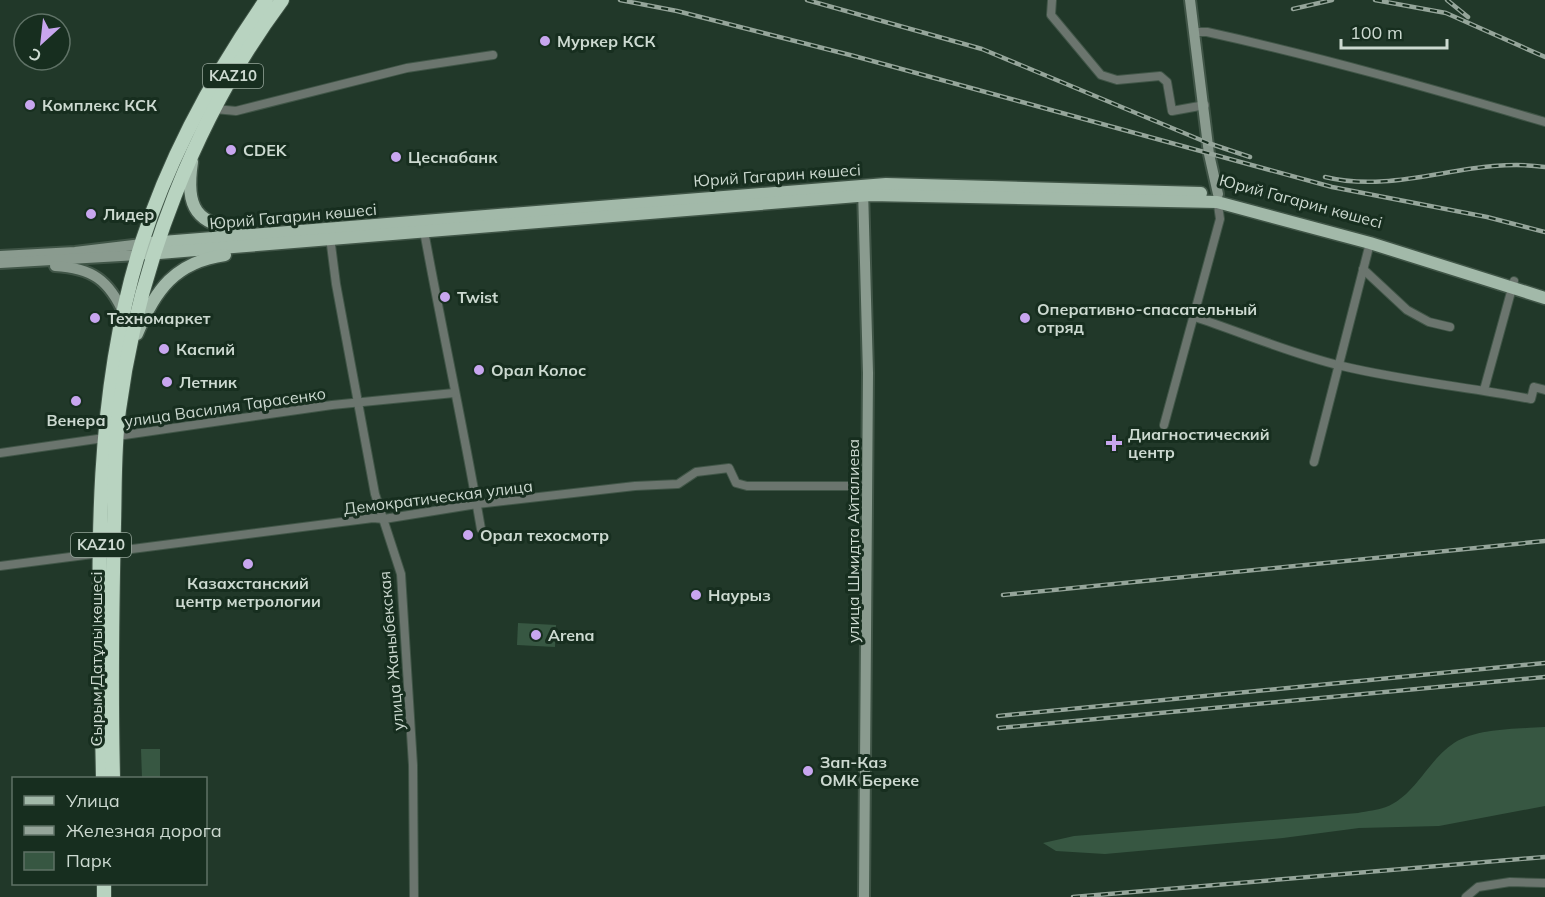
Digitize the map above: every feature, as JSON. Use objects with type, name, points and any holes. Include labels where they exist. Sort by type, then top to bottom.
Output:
[{"type":"highway","name":"Сырым Датұлы көшесі","points":[[103,777],[111,437],[124,314],[178,151],[229,54],[266,0]]},
{"type":"highway","name":"Сырым Датұлы көшесі","points":[[111,437],[147,249],[215,109],[282,0]]},
{"type":"highway","points":[[178,151],[193,158]]},
{"type":"highway","name":"Сырым Датұлы көшесі","points":[[107,551],[112,777]]},
{"type":"main road","points":[[193,158],[188,192],[198,213],[217,226],[255,235]]},
{"type":"main road","name":"Юрий Гагарин көшесі","points":[[147,249],[255,235],[424,231],[863,190]]},
{"type":"main road","name":"Юрий Гагарин көшесі","points":[[147,249],[267,244],[330,234],[863,190],[1217,198],[1318,221],[1513,284],[1545,298]]},
{"type":"main road","name":"Юрий Гагарин көшесі","points":[[1217,198],[1513,284],[1545,290]]},
{"type":"main road","points":[[129,352],[154,299],[178,271],[194,261],[243,252],[267,244]]},
{"type":"street","points":[[1052,0],[1051,15],[1101,75],[1117,80],[1160,76],[1167,82],[1172,111],[1204,105]]},
{"type":"street","points":[[1164,425],[1220,219],[1209,154],[1196,32],[1190,0]]},
{"type":"street","points":[[1196,32],[1207,32],[1295,52],[1436,89],[1545,122]]},
{"type":"street","points":[[215,109],[237,111],[407,68],[493,55]]},
{"type":"street","name":"улица Шмидта Айталиева","points":[[863,190],[868,362],[864,897]]},
{"type":"street","points":[[424,231],[454,393],[468,447],[481,528]]},
{"type":"street","name":"улица Жаныбекская","points":[[330,234],[336,287],[375,494],[401,574],[413,765],[414,897]]},
{"type":"street","points":[[1314,462],[1370,243]]},
{"type":"street","name":"Юрий Гагарин көшесі","points":[[0,256],[147,249]]},
{"type":"street","name":"Юрий Гагарин көшесі","points":[[0,263],[147,249]]},
{"type":"street","points":[[19,262],[86,270],[105,284],[124,314]]},
{"type":"street","points":[[1363,269],[1407,310],[1429,322],[1450,327]]},
{"type":"street","points":[[1484,390],[1513,284]]},
{"type":"street","points":[[1195,317],[1340,366],[1427,384],[1484,390],[1531,399],[1534,387],[1545,390]]},
{"type":"street","name":"улица Василия Тарасенко","points":[[0,453],[359,402],[454,393]]},
{"type":"street","name":"Демократическая улица","points":[[0,566],[373,518],[384,519],[477,504],[678,483],[696,472],[729,468],[736,483],[747,486],[868,486]]},
{"type":"street","points":[[1466,897],[1478,887],[1510,882],[1545,883]]},
{"type":"green space","name":"Arena","points":[[518,623],[556,625],[555,647],[517,645]]},
{"type":"green space","points":[[1545,727],[1545,806],[1439,826],[1359,828],[1283,838],[1105,854],[1056,851],[1043,843],[1074,836],[1358,813],[1380,809],[1405,795],[1445,750],[1464,738],[1498,730]]},
{"type":"green space","points":[[141,749],[160,749],[160,777],[142,777]]},
{"type":"railway","points":[[620,0],[677,11],[854,56],[1332,187],[1487,217],[1545,232]]},
{"type":"railway","points":[[807,0],[982,49],[1208,143],[1250,157]]},
{"type":"railway","points":[[1293,9],[1332,0]]},
{"type":"railway","points":[[1375,0],[1446,13],[1545,57]]},
{"type":"railway","points":[[1447,0],[1468,17]]},
{"type":"railway","points":[[1325,177],[1353,181],[1380,181],[1408,179],[1490,166],[1545,167]]},
{"type":"railway","points":[[1003,595],[1545,541]]},
{"type":"railway","points":[[998,716],[1545,663]]},
{"type":"railway","points":[[999,728],[1545,677]]},
{"type":"railway","points":[[1073,897],[1545,857]]},
{"type":"place","name":"Муркер КСК","points":[[545,41]]},
{"type":"place","name":"Комплекс КСК","points":[[30,105]]},
{"type":"place","name":"CDEK","points":[[231,150]]},
{"type":"place","name":"Цеснабанк","points":[[396,157]]},
{"type":"place","name":"Лидер","points":[[91,214]]},
{"type":"place","name":"Twist","points":[[445,297]]},
{"type":"place","name":"Техномаркет","points":[[95,318]]},
{"type":"place","name":"Оперативно-спасательный отряд","points":[[1025,318]]},
{"type":"place","name":"Каспий","points":[[164,349]]},
{"type":"place","name":"Орал Колос","points":[[479,370]]},
{"type":"place","name":"Летник","points":[[167,382]]},
{"type":"place","name":"Венера","points":[[76,401]]},
{"type":"place","name":"Диагностический центр","points":[[1114,443]]},
{"type":"place","name":"Орал техосмотр","points":[[468,535]]},
{"type":"place","name":"Казахстанский центр метрологии","points":[[248,564]]},
{"type":"place","name":"Наурыз","points":[[696,595]]},
{"type":"place","name":"Arena","points":[[536,635]]},
{"type":"place","name":"Зап-Каз ОМК Береке","points":[[808,771]]}]
